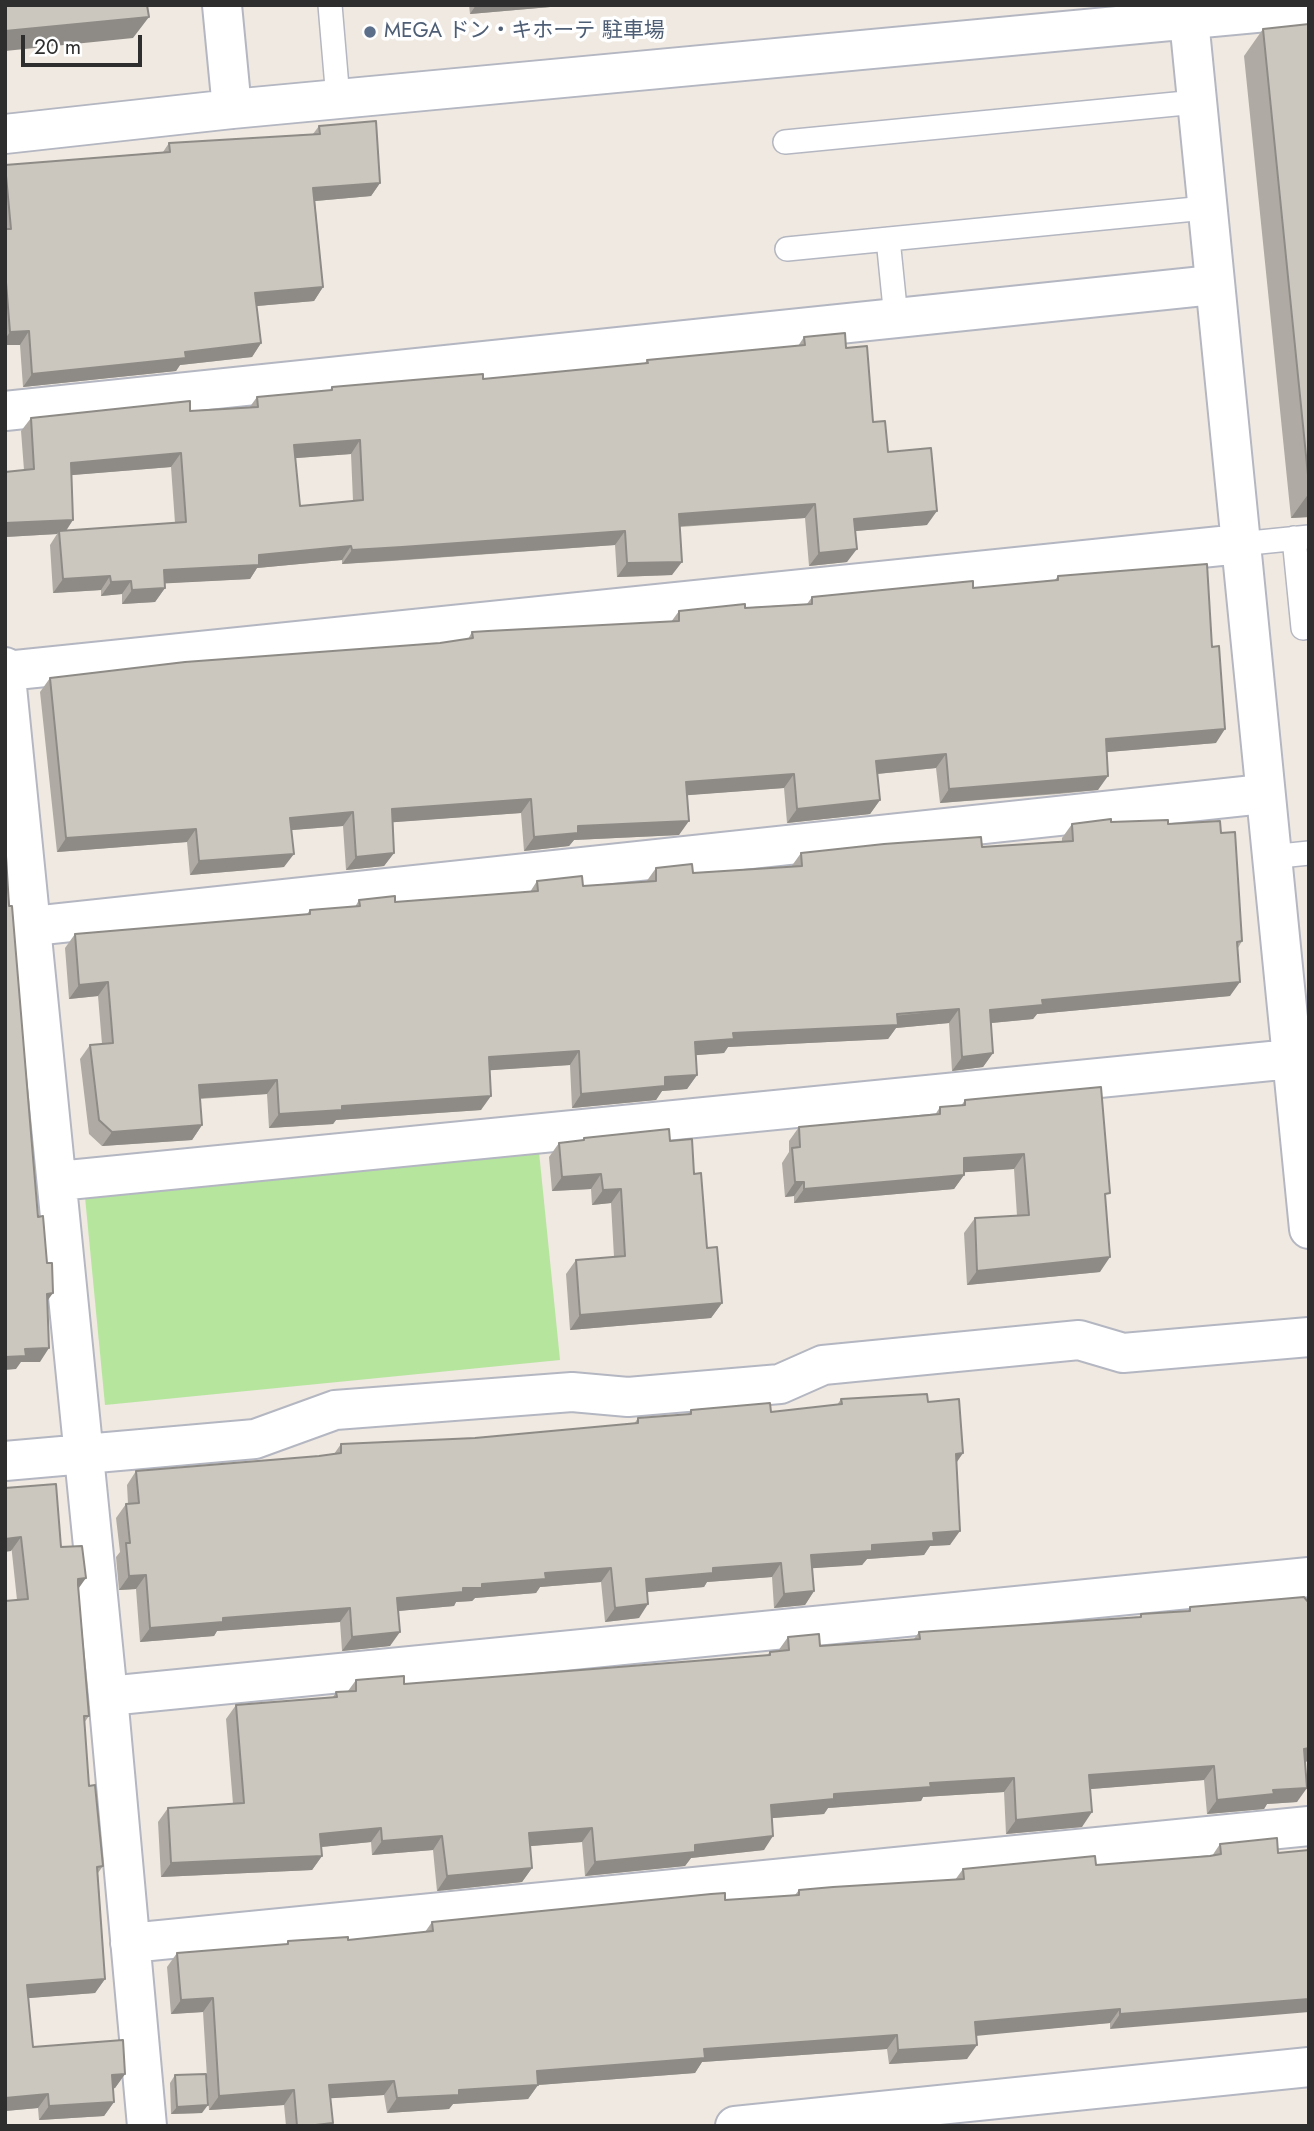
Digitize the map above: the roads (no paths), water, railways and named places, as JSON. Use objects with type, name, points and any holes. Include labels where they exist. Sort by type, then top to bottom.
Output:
[{"type":"street","points":[[222,5],[232,109]]},
{"type":"street","points":[[5,134],[232,109],[1294,8]]},
{"type":"street","points":[[1189,20],[1263,794],[1291,1059],[1303,1108],[1309,1229]]},
{"type":"street","points":[[5,411],[1213,285]]},
{"type":"street","points":[[147,2126],[58,1181],[5,669],[1240,544]]},
{"type":"street","points":[[33,926],[1263,794]]},
{"type":"street","points":[[58,1181],[1291,1059]]},
{"type":"street","points":[[5,1461],[255,1439],[335,1410],[572,1392],[628,1397],[780,1384],[823,1365],[1079,1340],[1123,1353],[1309,1337]]},
{"type":"street","points":[[108,1696],[1309,1577]]},
{"type":"street","points":[[130,1943],[1309,1826]]},
{"type":"street","points":[[734,2126],[1309,2067]]},
{"type":"lane","points":[[330,5],[338,99]]},
{"type":"lane","points":[[785,142],[1196,102]]},
{"type":"lane","points":[[787,249],[1205,208]]},
{"type":"lane","points":[[888,239],[896,318]]},
{"type":"lane","points":[[1240,544],[1302,537],[1303,628],[1309,627]]},
{"type":"lane","points":[[1270,857],[1309,853]]},
{"type":"place","name":"MEGA ドン・キホーテ 駐車場","points":[[370,32]]}]
